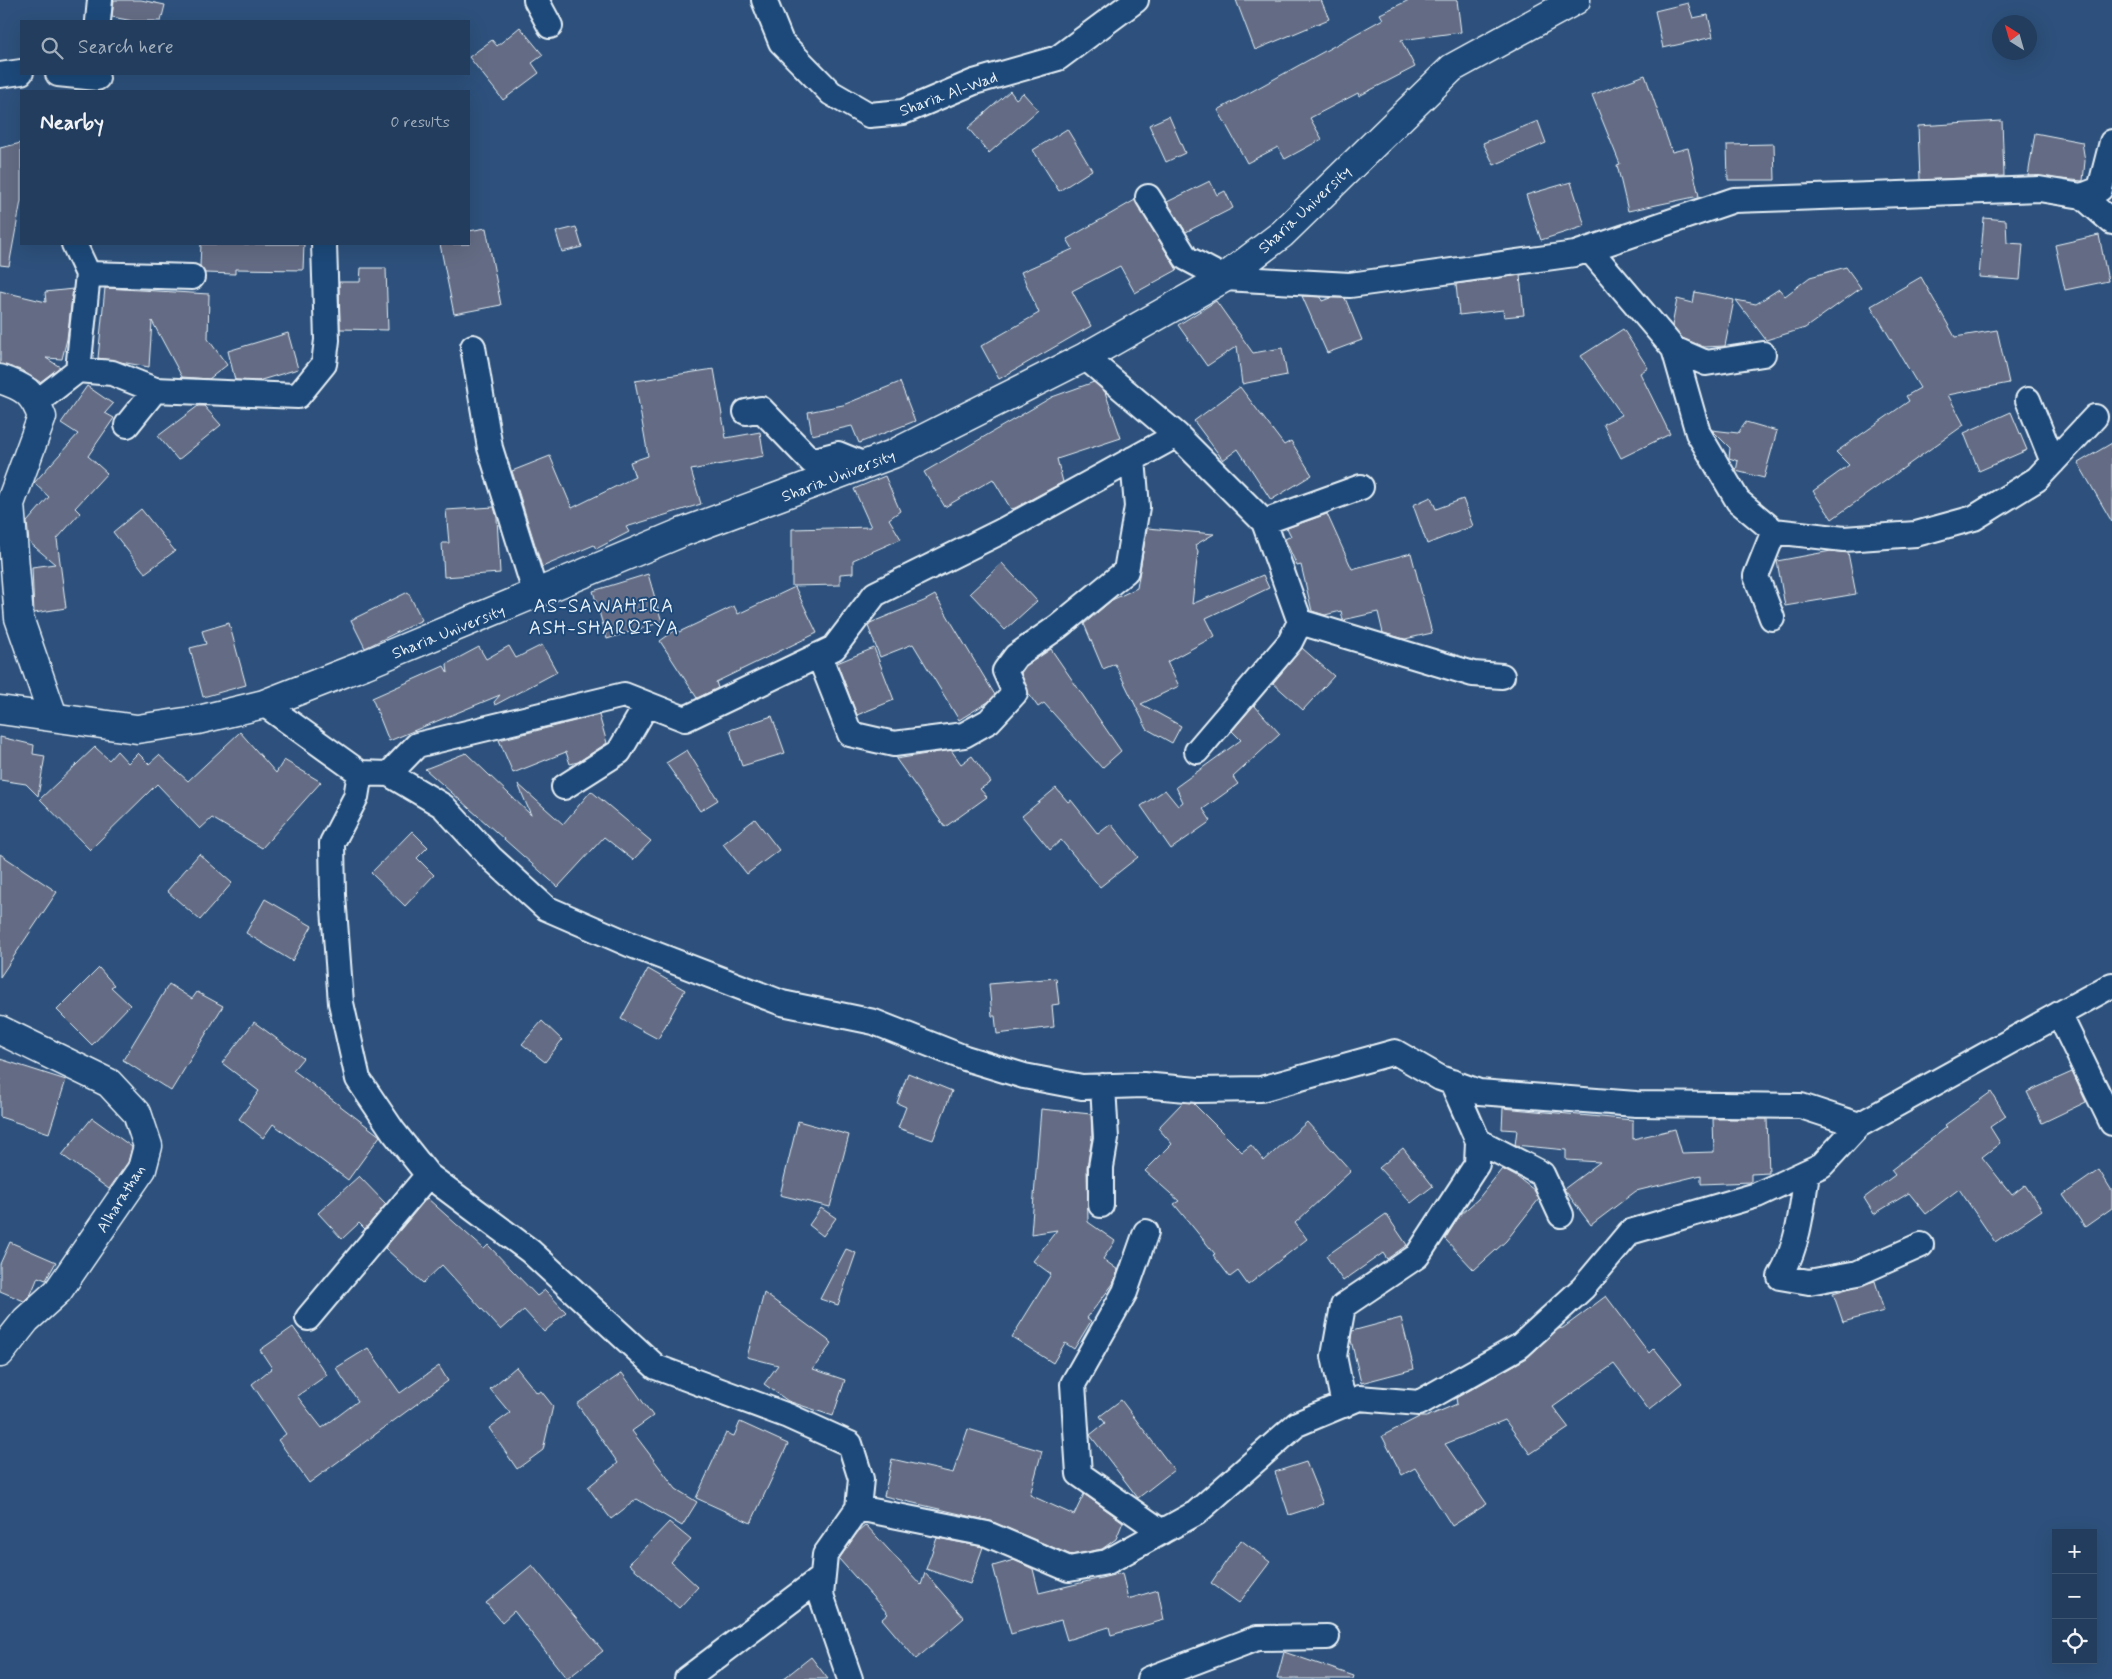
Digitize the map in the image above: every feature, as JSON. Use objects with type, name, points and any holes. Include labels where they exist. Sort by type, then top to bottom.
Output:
[{"type":"main road","name":"Sharia University","points":[[0,710],[136,729],[198,720],[264,704],[536,595],[683,532],[893,454],[1085,357],[1224,278],[1282,234],[1452,68],[1576,0]]},
{"type":"main road","points":[[0,379],[22,386],[37,402],[42,417],[10,504],[19,618],[53,716]]},
{"type":"main road","name":"Alharathan","points":[[0,1030],[109,1083],[137,1112],[148,1146],[142,1169],[58,1291],[26,1320],[0,1353]]},
{"type":"street","points":[[98,20],[100,0]]},
{"type":"street","points":[[536,0],[550,26]]},
{"type":"street","name":"Sharia Al-Wad","points":[[764,0],[781,42],[831,93],[869,116],[904,112],[974,82],[1058,58],[1136,0]]},
{"type":"street","points":[[0,75],[20,72]]},
{"type":"street","points":[[64,75],[97,81]]},
{"type":"street","points":[[1148,197],[1186,258],[1224,278],[1350,285],[1574,254],[1734,200],[2039,189],[2082,196],[2100,189],[2112,142]]},
{"type":"street","points":[[2082,196],[2112,222]]},
{"type":"street","points":[[74,245],[88,274],[78,370]]},
{"type":"street","points":[[37,402],[78,370],[112,372],[155,390],[298,396],[324,364],[327,340],[324,245]]},
{"type":"street","points":[[1589,249],[1674,349],[1698,433],[1738,501],[1774,531],[1844,539],[1916,534],[1974,518],[2037,479],[2095,417]]},
{"type":"street","points":[[88,274],[192,277]]},
{"type":"street","points":[[473,347],[490,448],[536,595]]},
{"type":"street","points":[[1674,349],[1706,363],[1763,354]]},
{"type":"street","points":[[1085,357],[1177,435],[1264,522],[1300,622],[1290,642],[1197,751]]},
{"type":"street","points":[[127,425],[155,390]]},
{"type":"street","points":[[2028,400],[2053,462]]},
{"type":"street","points":[[746,412],[762,409],[811,461],[838,454],[865,465]]},
{"type":"street","points":[[389,774],[417,745],[624,695],[685,719],[834,648],[875,594],[1002,531],[1177,435]]},
{"type":"street","points":[[819,655],[850,734],[894,744],[964,735],[989,720],[1015,693],[1005,671],[1016,656],[1058,626],[1126,571],[1137,507],[1134,459]]},
{"type":"street","points":[[1264,522],[1361,487]]},
{"type":"street","points":[[1772,618],[1756,576],[1774,531]]},
{"type":"street","points":[[1300,622],[1473,674],[1502,676]]},
{"type":"street","points":[[264,704],[360,773],[389,774],[443,806],[490,857],[546,908],[629,944],[782,1003],[874,1022],[965,1058],[1024,1076],[1082,1086],[1143,1085],[1197,1090],[1261,1089],[1395,1052],[1452,1082],[1479,1092],[1636,1104],[1801,1106],[1859,1124]]},
{"type":"street","points":[[564,786],[619,752],[647,704]]},
{"type":"street","points":[[360,773],[356,797],[332,843],[333,895],[341,1003],[358,1079],[428,1175],[530,1251],[656,1367],[788,1416],[850,1444],[861,1479],[858,1508],[825,1555],[821,1595],[850,1679]]},
{"type":"street","points":[[858,1508],[986,1534],[1069,1569],[1107,1562],[1196,1513],[1298,1424],[1359,1398],[1419,1402],[1520,1346],[1583,1288],[1630,1232],[1757,1195],[1822,1165],[1859,1124],[2112,985]]},
{"type":"street","points":[[2059,1014],[2112,1123]]},
{"type":"street","points":[[1344,1404],[1334,1356],[1343,1306],[1416,1256],[1477,1164],[1478,1141],[1452,1082]]},
{"type":"street","points":[[1101,1205],[1101,1167],[1106,1138],[1103,1086]]},
{"type":"street","points":[[1478,1141],[1542,1174],[1561,1215]]},
{"type":"street","points":[[1807,1172],[1799,1228],[1791,1258],[1780,1277],[1809,1282],[1858,1273],[1921,1245]]},
{"type":"street","points":[[308,1318],[428,1175]]},
{"type":"street","points":[[1146,1232],[1125,1292],[1074,1384],[1080,1474],[1162,1532]]},
{"type":"street","points":[[687,1679],[822,1577]]},
{"type":"street","points":[[1149,1679],[1257,1638],[1327,1638]]},
{"type":"building","points":[[114,0],[141,0],[165,5],[161,20],[128,20],[112,17]]},
{"type":"building","points":[[1236,0],[1321,0],[1329,19],[1255,50]]},
{"type":"building","points":[[1409,0],[1457,0],[1461,32],[1401,40],[1415,67],[1359,96],[1358,93],[1310,118],[1322,139],[1285,159],[1278,147],[1247,163],[1218,110],[1383,19],[1380,14]]},
{"type":"building","points":[[1688,3],[1693,18],[1708,15],[1713,37],[1663,48],[1655,11]]},
{"type":"building","points":[[520,27],[543,55],[532,63],[539,73],[503,100],[470,58],[470,56],[492,40],[497,46]]},
{"type":"building","points":[[1645,75],[1672,152],[1688,148],[1699,196],[1628,211],[1617,165],[1620,164],[1592,95]]},
{"type":"building","points":[[1010,91],[1016,99],[1023,93],[1038,110],[989,153],[968,128]]},
{"type":"building","points":[[1169,116],[1185,153],[1166,162],[1149,125]]},
{"type":"building","points":[[1538,121],[1546,143],[1494,165],[1483,143]]},
{"type":"building","points":[[2002,121],[2004,176],[1920,180],[1918,126]]},
{"type":"building","points":[[1067,129],[1092,170],[1059,191],[1033,150]]},
{"type":"building","points":[[2035,133],[2082,142],[2085,161],[2083,181],[2028,176]]},
{"type":"building","points":[[20,143],[20,206],[9,266],[0,265],[0,148]]},
{"type":"building","points":[[1774,144],[1775,180],[1728,180],[1727,145]]},
{"type":"building","points":[[1210,181],[1217,195],[1225,191],[1233,208],[1186,232],[1167,202]]},
{"type":"building","points":[[1571,182],[1585,226],[1541,240],[1526,195]]},
{"type":"building","points":[[1135,200],[1177,270],[1135,293],[1120,266],[1072,291],[1091,326],[999,379],[981,346],[1039,313],[1021,272],[1073,249],[1067,239]]},
{"type":"building","points":[[1984,218],[2006,220],[2007,243],[2023,244],[2020,280],[1979,277]]},
{"type":"building","points":[[576,227],[582,247],[562,252],[556,232]]},
{"type":"building","points":[[486,228],[501,305],[454,314],[440,245],[470,245],[470,231]]},
{"type":"building","points":[[2099,235],[2108,281],[2065,290],[2055,245]]},
{"type":"building","points":[[201,245],[304,245],[303,270],[235,269],[235,274],[205,273],[200,266]]},
{"type":"building","points":[[1846,267],[1861,288],[1805,328],[1766,340],[1736,300],[1756,304],[1779,289],[1785,296],[1810,277]]},
{"type":"building","points":[[361,268],[386,268],[388,330],[340,329],[339,282],[360,282]]},
{"type":"building","points":[[1520,275],[1524,315],[1504,317],[1503,310],[1459,315],[1456,284]]},
{"type":"building","points":[[1921,277],[1955,337],[1997,330],[2009,383],[1948,395],[1964,425],[1832,519],[1813,491],[1849,465],[1836,452],[1909,401],[1906,396],[1920,388],[1871,306]]},
{"type":"building","points":[[105,288],[209,294],[208,339],[227,365],[209,379],[182,377],[152,321],[149,367],[98,358]]},
{"type":"building","points":[[73,289],[67,339],[62,359],[46,358],[60,367],[40,382],[21,370],[0,364],[0,291],[46,302],[45,292]]},
{"type":"building","points":[[1695,292],[1734,300],[1725,346],[1704,347],[1682,338],[1672,326],[1677,299],[1693,303]]},
{"type":"building","points":[[1302,296],[1321,297],[1322,301],[1330,298],[1345,298],[1362,340],[1327,353]]},
{"type":"building","points":[[1216,301],[1253,353],[1282,348],[1287,375],[1242,384],[1237,346],[1207,366],[1178,325]]},
{"type":"building","points":[[1623,329],[1648,368],[1640,373],[1670,434],[1621,458],[1603,424],[1622,415],[1581,356]]},
{"type":"building","points":[[288,333],[298,369],[258,381],[235,380],[228,351]]},
{"type":"building","points":[[714,369],[726,438],[760,432],[764,456],[691,470],[701,504],[626,527],[629,532],[596,549],[594,545],[542,567],[512,471],[550,456],[572,508],[635,477],[630,462],[648,456],[635,381]]},
{"type":"building","points":[[900,382],[915,421],[859,443],[852,426],[812,435],[808,412],[843,405]]},
{"type":"building","points":[[1094,382],[1105,392],[1121,438],[1057,459],[1063,482],[1015,508],[1011,509],[993,479],[945,507],[924,472],[1052,397]]},
{"type":"building","points":[[87,386],[113,404],[105,413],[114,418],[88,456],[107,473],[75,508],[80,513],[57,539],[66,608],[34,613],[32,567],[55,564],[29,542],[27,522],[49,497],[34,483],[78,434],[61,423]]},
{"type":"building","points":[[1240,387],[1284,445],[1291,441],[1312,475],[1271,500],[1238,449],[1223,460],[1194,421]]},
{"type":"building","points":[[198,406],[204,406],[221,425],[178,460],[158,436]]},
{"type":"building","points":[[2011,412],[2027,450],[1979,471],[1964,433]]},
{"type":"building","points":[[1746,422],[1777,431],[1764,478],[1736,471],[1738,461],[1729,458],[1730,448],[1712,430],[1738,433]]},
{"type":"building","points":[[2112,443],[2112,522],[2078,463]]},
{"type":"building","points":[[885,476],[900,511],[889,519],[901,539],[853,560],[853,573],[840,574],[840,585],[792,586],[792,529],[871,527],[854,489]]},
{"type":"building","points":[[1431,497],[1436,509],[1463,499],[1473,526],[1427,544],[1413,505]]},
{"type":"building","points":[[494,507],[497,518],[500,573],[444,577],[442,543],[449,543],[446,510]]},
{"type":"building","points":[[141,509],[175,551],[145,573],[113,532]]},
{"type":"building","points":[[1327,514],[1352,569],[1411,553],[1432,633],[1405,639],[1383,633],[1378,612],[1343,620],[1341,611],[1325,615],[1312,611],[1301,565],[1297,566],[1285,539],[1291,536],[1287,528]]},
{"type":"building","points":[[1147,528],[1214,534],[1195,545],[1198,551],[1192,604],[1263,575],[1269,588],[1206,618],[1215,636],[1167,662],[1179,686],[1141,704],[1181,726],[1172,743],[1147,729],[1115,664],[1103,669],[1084,624],[1112,600],[1137,588]]},
{"type":"building","points":[[1831,551],[1848,553],[1856,594],[1785,606],[1777,561]]},
{"type":"building","points":[[1002,563],[1037,601],[1005,630],[970,593]]},
{"type":"building","points":[[648,574],[662,622],[607,639],[593,591]]},
{"type":"building","points":[[795,587],[817,633],[716,682],[718,688],[697,698],[660,641],[677,629],[679,632],[734,606],[738,614]]},
{"type":"building","points":[[408,592],[422,620],[365,648],[351,620]]},
{"type":"building","points":[[935,595],[995,695],[988,702],[959,720],[913,644],[880,657],[868,626],[870,623]]},
{"type":"building","points":[[229,623],[246,685],[203,697],[190,648],[206,644],[202,631]]},
{"type":"building","points":[[542,645],[557,672],[495,705],[494,702],[500,695],[389,741],[372,698],[444,666],[448,673],[447,664],[479,647],[486,659],[509,646],[516,658]]},
{"type":"building","points":[[874,648],[894,700],[857,715],[837,663]]},
{"type":"building","points":[[1302,648],[1334,676],[1303,710],[1273,683]]},
{"type":"building","points":[[1051,649],[1121,751],[1102,768],[1044,703],[1038,707],[1028,693],[1021,673],[1026,666]]},
{"type":"building","points":[[1254,705],[1280,734],[1233,777],[1238,784],[1203,809],[1211,821],[1171,849],[1141,806],[1165,790],[1178,806],[1183,802],[1176,787],[1241,740],[1232,731]]},
{"type":"building","points":[[599,715],[607,743],[578,762],[570,764],[566,752],[513,773],[499,740]]},
{"type":"building","points":[[772,716],[785,753],[742,766],[730,730]]},
{"type":"building","points":[[240,732],[276,773],[284,760],[321,782],[262,848],[212,818],[200,829],[157,784],[90,850],[40,799],[95,747],[109,760],[117,751],[128,763],[138,753],[149,764],[159,755],[188,781]]},
{"type":"building","points":[[0,737],[34,745],[33,754],[45,756],[38,796],[26,784],[0,780]]},
{"type":"building","points":[[687,750],[718,800],[700,811],[666,763]]},
{"type":"building","points":[[951,750],[961,764],[972,756],[991,782],[980,789],[987,797],[945,827],[896,759]]},
{"type":"building","points":[[466,753],[531,815],[518,784],[563,824],[591,791],[651,841],[633,860],[604,837],[558,887],[425,769]]},
{"type":"building","points":[[1056,788],[1068,802],[1071,800],[1098,834],[1111,824],[1138,857],[1100,887],[1061,840],[1050,850],[1022,816]]},
{"type":"building","points":[[755,819],[779,850],[747,874],[723,844]]},
{"type":"building","points":[[412,831],[428,847],[417,858],[434,875],[405,906],[371,873]]},
{"type":"building","points":[[0,854],[57,892],[0,977]]},
{"type":"building","points":[[199,854],[232,883],[200,920],[167,891]]},
{"type":"building","points":[[265,899],[312,926],[292,961],[246,933]]},
{"type":"building","points":[[99,968],[114,985],[111,987],[130,1005],[92,1045],[57,1010]]},
{"type":"building","points":[[648,969],[685,990],[658,1039],[621,1019]]},
{"type":"building","points":[[1056,978],[1059,1004],[1052,1005],[1054,1027],[997,1034],[995,1016],[992,1016],[989,984]]},
{"type":"building","points":[[169,984],[192,999],[197,992],[223,1006],[171,1091],[123,1060]]},
{"type":"building","points":[[542,1021],[562,1040],[545,1062],[522,1044]]},
{"type":"building","points":[[254,1022],[303,1058],[293,1070],[380,1136],[348,1180],[273,1124],[263,1138],[239,1119],[259,1091],[222,1063]]},
{"type":"building","points":[[0,1059],[66,1080],[49,1133],[0,1117]]},
{"type":"building","points":[[2072,1072],[2086,1102],[2042,1123],[2027,1092]]},
{"type":"building","points":[[908,1073],[952,1091],[933,1140],[898,1128],[906,1107],[897,1103]]},
{"type":"building","points":[[1991,1092],[2006,1116],[1990,1127],[2000,1143],[1982,1157],[2012,1195],[2025,1185],[2042,1210],[1995,1242],[1959,1189],[1926,1214],[1909,1193],[1874,1214],[1864,1198],[1895,1175],[1891,1170],[1947,1127],[1945,1125]]},
{"type":"building","points":[[1183,1102],[1193,1103],[1242,1152],[1251,1145],[1264,1161],[1307,1122],[1351,1171],[1295,1223],[1307,1239],[1248,1285],[1238,1271],[1230,1277],[1213,1255],[1215,1254],[1174,1204],[1179,1201],[1145,1171],[1172,1144],[1158,1128]]},
{"type":"building","points":[[1503,1108],[1633,1120],[1633,1139],[1675,1129],[1682,1153],[1714,1152],[1713,1119],[1767,1119],[1769,1173],[1751,1174],[1751,1182],[1701,1184],[1701,1175],[1636,1191],[1591,1225],[1564,1189],[1600,1162],[1566,1160],[1566,1150],[1515,1145],[1517,1130],[1502,1129]]},
{"type":"building","points":[[1041,1109],[1091,1114],[1092,1137],[1087,1167],[1088,1222],[1115,1241],[1103,1259],[1118,1270],[1113,1284],[1087,1318],[1091,1321],[1074,1349],[1065,1343],[1053,1363],[1012,1337],[1051,1274],[1033,1261],[1057,1230],[1031,1234]]},
{"type":"building","points":[[92,1118],[132,1147],[128,1162],[109,1189],[62,1155]]},
{"type":"building","points":[[798,1121],[849,1135],[830,1207],[780,1195]]},
{"type":"building","points":[[1403,1148],[1433,1186],[1411,1203],[1379,1168]]},
{"type":"building","points":[[1502,1169],[1517,1177],[1534,1190],[1539,1199],[1506,1241],[1474,1270],[1445,1239],[1460,1215],[1478,1199]]},
{"type":"building","points":[[2099,1170],[2112,1191],[2112,1208],[2085,1227],[2063,1195]]},
{"type":"building","points":[[359,1176],[386,1204],[365,1229],[359,1223],[342,1239],[318,1213]]},
{"type":"building","points":[[427,1198],[484,1249],[488,1245],[537,1296],[545,1290],[566,1312],[544,1332],[524,1310],[501,1330],[442,1265],[423,1283],[385,1248]]},
{"type":"building","points":[[821,1208],[836,1218],[823,1236],[809,1225]]},
{"type":"building","points":[[1386,1214],[1407,1245],[1387,1259],[1383,1253],[1343,1281],[1326,1256]]},
{"type":"building","points":[[10,1242],[56,1262],[46,1280],[38,1277],[31,1294],[24,1301],[0,1291],[0,1264]]},
{"type":"building","points":[[846,1249],[856,1253],[838,1305],[820,1299]]},
{"type":"building","points":[[1875,1281],[1884,1311],[1843,1322],[1833,1293]]},
{"type":"building","points":[[764,1293],[832,1343],[813,1369],[845,1380],[833,1416],[788,1401],[764,1384],[778,1365],[747,1357]]},
{"type":"building","points":[[1606,1296],[1649,1353],[1654,1348],[1682,1383],[1649,1410],[1614,1364],[1553,1407],[1569,1428],[1530,1454],[1505,1420],[1445,1444],[1487,1504],[1452,1526],[1415,1468],[1402,1475],[1382,1436],[1419,1417],[1426,1417],[1457,1404],[1456,1398],[1527,1358],[1558,1329],[1563,1328]]},
{"type":"building","points":[[1401,1318],[1414,1369],[1361,1383],[1351,1340],[1352,1331]]},
{"type":"building","points":[[293,1327],[327,1375],[297,1396],[322,1428],[358,1401],[336,1368],[368,1348],[400,1393],[439,1366],[448,1381],[309,1483],[278,1440],[286,1434],[252,1384],[272,1368],[260,1350]]},
{"type":"building","points":[[516,1367],[537,1393],[541,1391],[553,1406],[543,1450],[517,1469],[489,1428],[510,1413],[490,1389]]},
{"type":"building","points":[[622,1373],[653,1416],[632,1431],[676,1489],[697,1502],[682,1526],[637,1499],[611,1519],[588,1487],[618,1463],[577,1404]]},
{"type":"building","points":[[1121,1400],[1174,1470],[1138,1498],[1090,1435],[1105,1423],[1100,1416]]},
{"type":"building","points":[[740,1422],[788,1444],[751,1523],[696,1498],[726,1433],[734,1436]]},
{"type":"building","points":[[968,1429],[1042,1451],[1030,1495],[1074,1515],[1084,1494],[1123,1522],[1116,1539],[1102,1549],[1071,1555],[990,1521],[884,1496],[892,1459],[953,1473]]},
{"type":"building","points":[[1306,1462],[1323,1504],[1289,1515],[1275,1472]]},
{"type":"building","points":[[669,1522],[691,1540],[671,1562],[698,1587],[679,1608],[629,1564]]},
{"type":"building","points":[[866,1525],[921,1585],[925,1573],[964,1618],[916,1659],[882,1619],[888,1614],[839,1559],[857,1533]]},
{"type":"building","points":[[937,1538],[983,1547],[970,1584],[926,1569]]},
{"type":"building","points":[[1241,1540],[1270,1562],[1239,1603],[1211,1583]]},
{"type":"building","points":[[1014,1560],[1033,1569],[1039,1593],[1122,1573],[1128,1599],[1158,1590],[1164,1620],[1111,1635],[1109,1627],[1067,1640],[1061,1620],[1011,1634],[993,1566]]},
{"type":"building","points":[[532,1565],[603,1651],[567,1679],[514,1611],[502,1622],[486,1603]]},
{"type":"building","points":[[1284,1652],[1354,1676],[1353,1679],[1277,1679]]},
{"type":"building","points":[[811,1657],[828,1679],[783,1679]]},
{"type":"district","name":"AS-SAWAHIRA ASH-SHARQIYA","points":[[604,616]]}]
